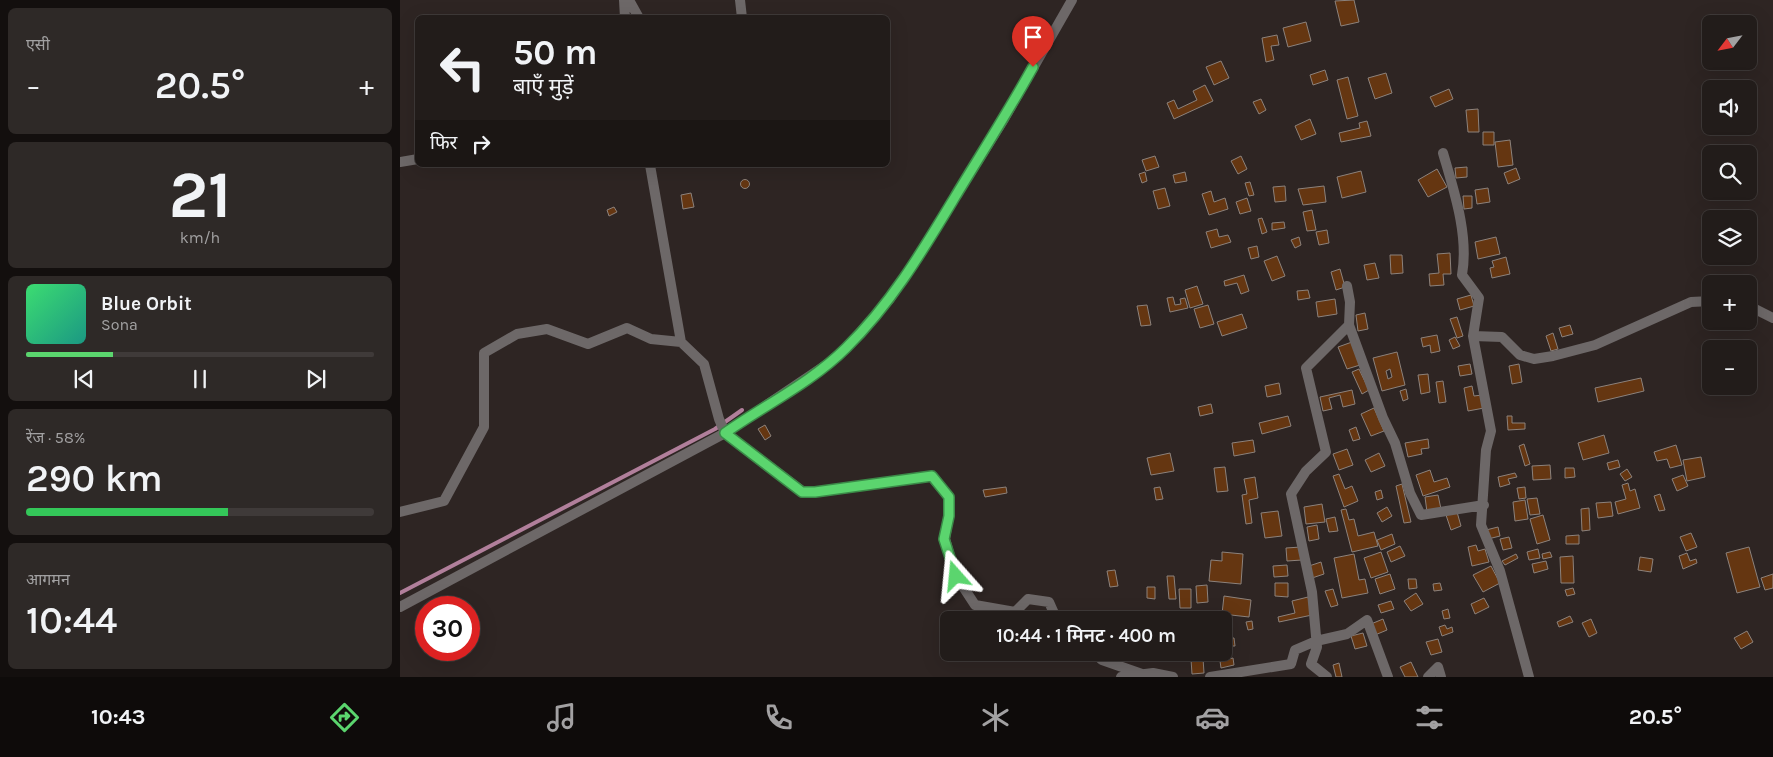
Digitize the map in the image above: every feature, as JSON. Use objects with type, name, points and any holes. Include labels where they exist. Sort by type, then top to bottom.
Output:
[{"type":"street","points":[[624,0],[625,15]]},
{"type":"street","points":[[629,0],[637,15]]},
{"type":"street","points":[[740,0],[742,15]]},
{"type":"street","points":[[400,607],[725,431],[830,363],[889,300],[919,255],[1004,119],[1072,0]]},
{"type":"street","points":[[1443,153],[1456,198],[1465,260],[1462,275],[1479,298],[1473,336],[1491,431],[1486,450],[1484,505],[1481,525],[1500,571],[1529,677]]},
{"type":"street","points":[[400,162],[415,160]]},
{"type":"street","points":[[650,167],[681,342]]},
{"type":"street","points":[[1347,286],[1350,302],[1349,325],[1383,418],[1395,443],[1410,493],[1421,515],[1484,505]]},
{"type":"street","points":[[1473,336],[1502,337],[1520,355],[1534,360],[1595,345],[1691,302],[1702,301]]},
{"type":"street","points":[[1757,310],[1773,318]]},
{"type":"street","points":[[1327,677],[1311,664],[1318,647],[1312,592],[1291,494],[1306,471],[1326,452],[1306,368],[1349,325]]},
{"type":"street","points":[[400,512],[444,501],[484,427],[484,353],[517,334],[548,329],[588,344],[627,328],[651,338],[681,342],[704,364],[719,419],[725,431],[802,492],[815,492],[932,476],[949,497],[949,516],[944,539],[956,576],[975,605],[1009,611]]},
{"type":"street","points":[[1016,611],[1028,599],[1049,602],[1053,611]]},
{"type":"street","points":[[1210,677],[1291,664],[1295,650],[1316,640],[1347,634],[1367,620],[1388,677]]},
{"type":"street","points":[[1105,661],[1143,676]]},
{"type":"street","points":[[1428,677],[1438,667],[1441,677]]},
{"type":"street","points":[[1121,677],[1143,676],[1154,673],[1173,677]]},
{"type":"building","points":[[1354,0],[1359,22],[1341,26],[1335,1]]},
{"type":"building","points":[[1306,22],[1311,41],[1288,47],[1283,28]]},
{"type":"building","points":[[1277,35],[1279,45],[1271,46],[1274,60],[1266,62],[1262,38]]},
{"type":"building","points":[[1221,61],[1229,78],[1214,85],[1206,67]]},
{"type":"building","points":[[1325,70],[1328,80],[1313,85],[1310,75]]},
{"type":"building","points":[[1386,73],[1392,93],[1375,99],[1368,78]]},
{"type":"building","points":[[1348,77],[1358,116],[1347,119],[1337,80]]},
{"type":"building","points":[[1205,85],[1213,101],[1174,119],[1167,103],[1174,100],[1178,109],[1197,100],[1193,91]]},
{"type":"building","points":[[1449,89],[1453,99],[1435,107],[1430,97]]},
{"type":"building","points":[[1261,99],[1266,110],[1259,114],[1253,102]]},
{"type":"building","points":[[1478,109],[1479,132],[1468,132],[1466,110]]},
{"type":"building","points":[[1310,119],[1316,134],[1301,140],[1295,126]]},
{"type":"building","points":[[1367,121],[1371,136],[1341,142],[1339,133],[1360,128],[1359,123]]},
{"type":"building","points":[[1483,132],[1494,132],[1494,145],[1483,145]]},
{"type":"building","points":[[1510,140],[1513,165],[1498,167],[1495,142]]},
{"type":"building","points":[[1155,156],[1159,167],[1146,171],[1142,160]]},
{"type":"building","points":[[1241,156],[1247,169],[1238,174],[1231,161]]},
{"type":"building","points":[[1467,167],[1467,177],[1456,178],[1455,168]]},
{"type":"building","points":[[1516,168],[1520,179],[1508,184],[1504,173]]},
{"type":"building","points":[[1437,169],[1447,187],[1428,197],[1418,180]]},
{"type":"building","points":[[1361,171],[1366,192],[1342,198],[1337,177]]},
{"type":"building","points":[[1145,172],[1147,181],[1142,183],[1139,174]]},
{"type":"building","points":[[1185,172],[1187,181],[1175,183],[1173,175]]},
{"type":"building","points":[[745,180],[749,184],[745,188],[741,184]]},
{"type":"building","points":[[1250,182],[1254,195],[1249,196],[1245,183]]},
{"type":"building","points":[[1285,186],[1286,201],[1275,202],[1273,187]]},
{"type":"building","points":[[1324,186],[1326,202],[1303,205],[1298,189]]},
{"type":"building","points":[[1165,188],[1170,206],[1158,209],[1153,191]]},
{"type":"building","points":[[1488,188],[1490,202],[1477,204],[1475,190]]},
{"type":"building","points":[[1211,191],[1214,202],[1225,198],[1228,209],[1209,215],[1202,194]]},
{"type":"building","points":[[691,193],[694,207],[683,209],[681,195]]},
{"type":"building","points":[[1463,196],[1472,196],[1472,208],[1464,209]]},
{"type":"building","points":[[1247,198],[1251,211],[1240,214],[1236,202]]},
{"type":"building","points":[[614,207],[617,212],[609,216],[607,210]]},
{"type":"building","points":[[1312,210],[1316,230],[1307,231],[1303,212]]},
{"type":"building","points":[[1262,218],[1267,232],[1262,234],[1258,219]]},
{"type":"building","points":[[1284,222],[1285,228],[1272,230],[1272,223]]},
{"type":"building","points":[[1217,229],[1219,237],[1228,235],[1231,242],[1211,248],[1206,232]]},
{"type":"building","points":[[1327,230],[1329,243],[1319,245],[1316,232]]},
{"type":"building","points":[[1299,237],[1301,245],[1295,248],[1291,240]]},
{"type":"building","points":[[1496,237],[1500,254],[1478,259],[1475,242]]},
{"type":"building","points":[[1257,246],[1259,257],[1251,259],[1248,248]]},
{"type":"building","points":[[1450,253],[1451,274],[1443,274],[1444,285],[1430,286],[1429,274],[1439,273],[1437,254]]},
{"type":"building","points":[[1390,255],[1402,255],[1403,273],[1391,274]]},
{"type":"building","points":[[1277,256],[1285,276],[1272,281],[1264,261]]},
{"type":"building","points":[[1506,257],[1510,274],[1492,278],[1490,268],[1494,267],[1492,261]]},
{"type":"building","points":[[1375,263],[1379,278],[1367,280],[1364,265]]},
{"type":"building","points":[[1340,269],[1345,287],[1336,290],[1331,272]]},
{"type":"building","points":[[1244,275],[1249,291],[1241,294],[1237,283],[1225,286],[1224,281]]},
{"type":"building","points":[[1197,286],[1203,304],[1190,308],[1185,290]]},
{"type":"building","points":[[1308,290],[1310,298],[1298,300],[1297,291]]},
{"type":"building","points":[[1471,295],[1474,306],[1460,310],[1457,299]]},
{"type":"building","points":[[1173,297],[1175,305],[1181,304],[1180,299],[1185,298],[1188,308],[1170,312],[1167,298]]},
{"type":"building","points":[[1335,299],[1337,314],[1318,317],[1316,302]]},
{"type":"building","points":[[1147,305],[1151,325],[1141,326],[1137,306]]},
{"type":"building","points":[[1208,305],[1214,324],[1200,328],[1194,309]]},
{"type":"building","points":[[1365,313],[1368,329],[1358,331],[1356,315]]},
{"type":"building","points":[[1242,314],[1247,328],[1222,336],[1217,322]]},
{"type":"building","points":[[1457,317],[1463,336],[1457,338],[1450,319]]},
{"type":"building","points":[[1570,325],[1573,334],[1562,337],[1559,328]]},
{"type":"building","points":[[1553,333],[1558,349],[1551,351],[1546,336]]},
{"type":"building","points":[[1437,335],[1440,351],[1431,353],[1430,345],[1423,347],[1421,338]]},
{"type":"building","points":[[1455,337],[1460,346],[1453,349],[1449,340]]},
{"type":"building","points":[[1352,342],[1360,365],[1347,369],[1338,347]]},
{"type":"building","points":[[1397,352],[1405,385],[1382,391],[1373,358]],"holes":[[[1390,369],[1392,377],[1388,379],[1386,371]]]},
{"type":"building","points":[[1470,364],[1472,374],[1460,376],[1458,366]]},
{"type":"building","points":[[1519,364],[1522,382],[1512,384],[1509,366]]},
{"type":"building","points":[[1359,369],[1369,390],[1362,394],[1352,372]]},
{"type":"building","points":[[1428,374],[1430,392],[1421,394],[1418,375]]},
{"type":"building","points":[[1641,378],[1644,391],[1598,402],[1595,388]]},
{"type":"building","points":[[1443,381],[1446,402],[1439,403],[1436,382]]},
{"type":"building","points":[[1279,383],[1281,394],[1267,397],[1265,386]]},
{"type":"building","points":[[1472,386],[1474,396],[1482,395],[1484,408],[1468,411],[1464,388]]},
{"type":"building","points":[[1406,389],[1408,399],[1403,401],[1400,391]]},
{"type":"building","points":[[1352,390],[1355,404],[1343,407],[1340,395],[1329,398],[1332,409],[1323,411],[1320,397]]},
{"type":"building","points":[[1211,404],[1213,413],[1200,416],[1198,407]]},
{"type":"building","points":[[1374,408],[1384,431],[1371,436],[1361,414]]},
{"type":"building","points":[[1288,416],[1291,426],[1262,434],[1259,423]]},
{"type":"building","points":[[1507,416],[1512,416],[1512,423],[1525,423],[1525,429],[1508,430]]},
{"type":"building","points":[[765,425],[771,436],[765,440],[758,429]]},
{"type":"building","points":[[1356,427],[1360,439],[1353,441],[1349,430]]},
{"type":"building","points":[[1604,435],[1609,453],[1583,460],[1578,443]]},
{"type":"building","points":[[1428,439],[1429,448],[1421,449],[1422,454],[1408,457],[1405,443]]},
{"type":"building","points":[[1253,440],[1255,452],[1234,456],[1232,443]]},
{"type":"building","points":[[1524,444],[1530,464],[1525,466],[1519,446]]},
{"type":"building","points":[[1676,445],[1682,465],[1670,468],[1667,459],[1657,461],[1654,452]]},
{"type":"building","points":[[1347,449],[1353,465],[1339,470],[1333,454]]},
{"type":"building","points":[[1170,453],[1174,471],[1151,475],[1147,458]]},
{"type":"building","points":[[1379,453],[1385,466],[1371,472],[1365,460]]},
{"type":"building","points":[[1701,457],[1705,477],[1687,481],[1683,460]]},
{"type":"building","points":[[1618,460],[1620,467],[1609,470],[1607,463]]},
{"type":"building","points":[[1550,465],[1551,479],[1533,480],[1532,466]]},
{"type":"building","points":[[1225,467],[1228,491],[1217,492],[1214,468]]},
{"type":"building","points":[[1565,468],[1574,468],[1575,477],[1565,478]]},
{"type":"building","points":[[1627,469],[1632,477],[1625,481],[1620,474]]},
{"type":"building","points":[[1430,470],[1434,482],[1447,478],[1450,487],[1423,496],[1416,475]]},
{"type":"building","points":[[1515,473],[1517,477],[1508,479],[1510,484],[1500,487],[1498,477]]},
{"type":"building","points":[[1339,474],[1345,489],[1352,486],[1358,501],[1344,507],[1333,476]]},
{"type":"building","points":[[1683,475],[1688,486],[1677,491],[1672,479]]},
{"type":"building","points":[[1255,477],[1258,498],[1249,500],[1252,523],[1246,524],[1242,495],[1247,494],[1244,479]]},
{"type":"building","points":[[1628,483],[1630,491],[1635,489],[1640,508],[1618,514],[1615,502],[1626,499],[1622,485]]},
{"type":"building","points":[[1402,484],[1411,522],[1404,523],[1396,486]]},
{"type":"building","points":[[1006,487],[1007,493],[985,497],[983,490]]},
{"type":"building","points":[[1160,487],[1163,499],[1156,500],[1154,488]]},
{"type":"building","points":[[1525,487],[1526,498],[1519,499],[1517,488]]},
{"type":"building","points":[[1381,490],[1383,498],[1377,500],[1375,492]]},
{"type":"building","points":[[1660,494],[1665,510],[1659,511],[1654,496]]},
{"type":"building","points":[[1438,495],[1441,509],[1427,512],[1425,497]]},
{"type":"building","points":[[1537,498],[1540,514],[1530,515],[1527,499]]},
{"type":"building","points":[[1525,500],[1528,519],[1515,521],[1513,502]]},
{"type":"building","points":[[1611,502],[1613,516],[1598,518],[1596,503]]},
{"type":"building","points":[[1322,504],[1325,522],[1306,524],[1304,507]]},
{"type":"building","points":[[1387,507],[1392,516],[1382,522],[1377,513]]},
{"type":"building","points":[[1589,508],[1590,530],[1582,531],[1581,509]]},
{"type":"building","points":[[1346,509],[1349,520],[1354,519],[1358,536],[1374,532],[1378,546],[1352,552],[1341,510]]},
{"type":"building","points":[[1278,511],[1282,536],[1265,538],[1261,513]]},
{"type":"building","points":[[1457,512],[1461,526],[1451,530],[1446,515]]},
{"type":"building","points":[[1543,515],[1550,540],[1537,544],[1530,519]]},
{"type":"building","points":[[1335,517],[1338,531],[1329,532],[1326,519]]},
{"type":"building","points":[[1317,525],[1319,539],[1309,541],[1307,527]]},
{"type":"building","points":[[1498,527],[1500,536],[1488,539],[1486,530]]},
{"type":"building","points":[[1691,533],[1697,547],[1686,551],[1680,537]]},
{"type":"building","points":[[1392,534],[1395,544],[1381,550],[1377,540]]},
{"type":"building","points":[[1579,535],[1579,544],[1566,544],[1566,536]]},
{"type":"building","points":[[1509,537],[1512,548],[1503,550],[1500,539]]},
{"type":"building","points":[[1476,545],[1478,551],[1485,549],[1489,562],[1472,566],[1468,547]]},
{"type":"building","points":[[1400,546],[1405,556],[1391,562],[1387,552]]},
{"type":"building","points":[[1301,547],[1302,560],[1287,561],[1286,548]]},
{"type":"building","points":[[1749,547],[1760,587],[1737,593],[1726,553]]},
{"type":"building","points":[[1538,549],[1540,558],[1529,560],[1527,552]]},
{"type":"building","points":[[1222,552],[1243,554],[1241,584],[1209,581],[1211,560],[1222,561]]},
{"type":"building","points":[[1381,552],[1388,572],[1371,578],[1364,558]]},
{"type":"building","points":[[1550,552],[1552,557],[1543,559],[1542,554]]},
{"type":"building","points":[[1687,553],[1690,561],[1696,559],[1697,563],[1683,569],[1679,556]]},
{"type":"building","points":[[1354,554],[1359,580],[1365,579],[1368,593],[1342,598],[1334,558]]},
{"type":"building","points":[[1516,554],[1518,558],[1505,565],[1502,561]]},
{"type":"building","points":[[1573,556],[1574,583],[1561,583],[1560,557]]},
{"type":"building","points":[[1640,557],[1653,559],[1651,572],[1638,570]]},
{"type":"building","points":[[1546,561],[1548,569],[1534,573],[1532,564]]},
{"type":"building","points":[[1321,562],[1324,574],[1312,578],[1309,566]]},
{"type":"building","points":[[1287,565],[1288,576],[1274,577],[1273,566]]},
{"type":"building","points":[[1491,566],[1500,583],[1483,592],[1473,575]]},
{"type":"building","points":[[1115,570],[1118,586],[1110,587],[1107,571]]},
{"type":"building","points":[[1390,574],[1395,589],[1380,594],[1375,579]]},
{"type":"building","points":[[1773,574],[1773,588],[1765,590],[1761,578]]},
{"type":"building","points":[[1167,576],[1174,576],[1176,599],[1169,599]]},
{"type":"building","points":[[1408,579],[1416,579],[1417,588],[1409,589]]},
{"type":"building","points":[[1275,583],[1288,583],[1288,597],[1275,596]]},
{"type":"building","points":[[1440,583],[1442,590],[1434,591],[1433,584]]},
{"type":"building","points":[[1207,585],[1208,602],[1197,603],[1196,586]]},
{"type":"building","points":[[1147,587],[1155,587],[1155,599],[1147,598]]},
{"type":"building","points":[[1573,588],[1575,594],[1567,596],[1565,590]]},
{"type":"building","points":[[1179,589],[1191,589],[1191,608],[1180,608]]},
{"type":"building","points":[[1333,589],[1338,605],[1331,607],[1325,591]]},
{"type":"building","points":[[1416,593],[1423,604],[1411,611],[1404,601]]},
{"type":"building","points":[[1224,596],[1251,600],[1249,617],[1232,615],[1232,611],[1222,611]]},
{"type":"building","points":[[1308,597],[1312,615],[1279,622],[1278,617],[1295,613],[1292,601]]},
{"type":"building","points":[[1484,598],[1489,607],[1475,614],[1471,604]]},
{"type":"building","points":[[1391,601],[1394,609],[1381,613],[1378,605]]},
{"type":"building","points":[[1448,609],[1450,618],[1444,619],[1442,611]]},
{"type":"building","points":[[1570,616],[1573,622],[1559,627],[1557,622]]},
{"type":"building","points":[[1383,619],[1387,630],[1375,635],[1371,624]]},
{"type":"building","points":[[1591,619],[1597,633],[1589,637],[1582,623]]},
{"type":"building","points":[[1252,621],[1253,629],[1248,630],[1246,622]]},
{"type":"building","points":[[1445,625],[1447,629],[1452,627],[1453,632],[1442,636],[1439,627]]},
{"type":"building","points":[[1747,631],[1753,642],[1741,649],[1734,638]]},
{"type":"building","points":[[1363,633],[1367,646],[1355,649],[1351,636]]},
{"type":"building","points":[[1232,638],[1234,638],[1235,646],[1232,646]]},
{"type":"building","points":[[1438,639],[1442,652],[1431,655],[1426,642]]},
{"type":"building","points":[[1232,658],[1234,665],[1221,668],[1220,661],[1232,661]]},
{"type":"building","points":[[1191,661],[1203,661],[1204,673],[1192,674]]},
{"type":"building","points":[[1411,662],[1418,677],[1405,677],[1400,667]]},
{"type":"building","points":[[1339,663],[1342,677],[1336,677],[1333,665]]},
{"type":"waterway","points":[[400,593],[715,429],[742,410]]},
{"type":"route","points":[[956,576],[944,539],[949,516],[949,497],[932,476],[815,492],[802,492],[725,433],[830,363],[863,330],[889,300],[1004,119],[1033,67]]}]
